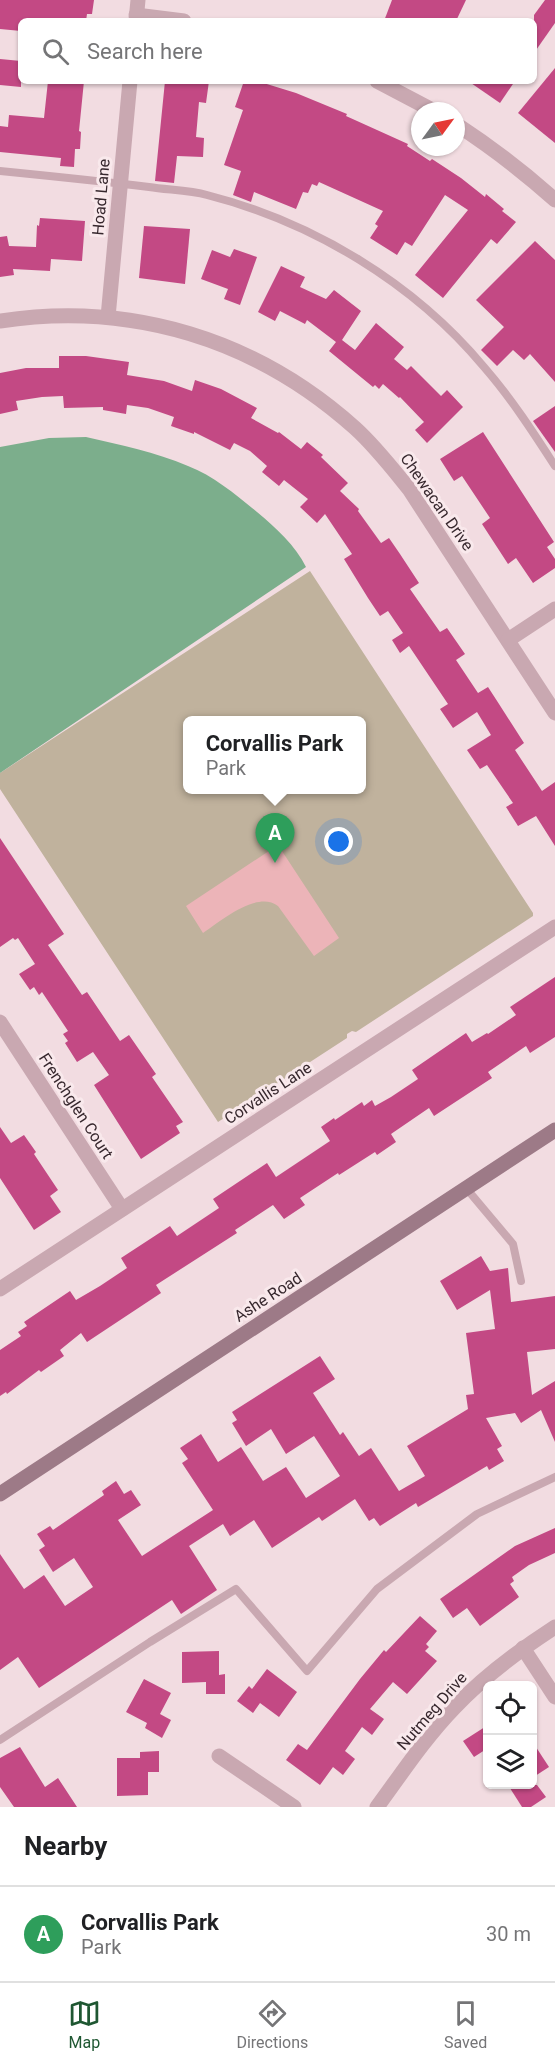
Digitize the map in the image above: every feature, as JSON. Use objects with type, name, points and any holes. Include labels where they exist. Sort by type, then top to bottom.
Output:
[{"type":"street","points":[[137,12],[168,18]]},
{"type":"street","name":"Hoad Lane","points":[[108,317],[130,84]]},
{"type":"street","points":[[382,84],[417,102]]},
{"type":"street","points":[[465,130],[515,166],[555,200]]},
{"type":"street","name":"Chewacan Drive","points":[[0,321],[69,315],[108,317],[180,330],[222,344],[255,359],[322,400],[356,429],[409,489],[555,713]]},
{"type":"street","points":[[508,640],[555,609]]},
{"type":"street","name":"Corvallis Lane","points":[[0,1289],[555,927]]},
{"type":"street","name":"Frenchglen Court","points":[[0,1022],[122,1209]]},
{"type":"street","name":"Ashe Road","points":[[0,1494],[555,1130]]},
{"type":"street","name":"Nutmeg Drive","points":[[378,1807],[421,1746],[453,1709],[482,1680],[523,1648],[555,1627]]},
{"type":"street","points":[[523,1648],[555,1697]]},
{"type":"street","points":[[219,1756],[294,1807]]},
{"type":"lane","points":[[0,171],[206,194],[268,214],[334,244],[384,276],[440,321],[484,366],[526,422],[555,466]]},
{"type":"lane","points":[[466,1188],[513,1244],[522,1281]]},
{"type":"lane","points":[[0,1740],[236,1589],[307,1671],[377,1589],[477,1514],[555,1477]]},
{"type":"shaded area","points":[[86,437],[163,457],[216,480],[271,524],[291,544],[306,567],[0,773],[0,447],[49,438]]},
{"type":"shaded area","points":[[310,571],[533,916],[356,1032],[352,1031],[347,1034],[347,1038],[218,1122],[0,789],[0,773]]},
{"type":"sand","points":[[278,845],[339,938],[314,956],[278,906],[269,902],[250,904],[239,909],[203,933],[186,906]]},
{"type":"building","points":[[0,0],[94,0],[92,14],[87,14],[86,18],[18,18],[18,31],[0,29]]},
{"type":"building","points":[[392,0],[466,0],[457,18],[385,18]]},
{"type":"building","points":[[545,0],[555,0],[555,23],[537,49],[537,18],[534,18]]},
{"type":"building","points":[[0,59],[18,61],[18,84],[21,84],[21,87],[0,85]]},
{"type":"building","points":[[555,68],[555,143],[518,113]]},
{"type":"building","points":[[48,84],[84,84],[79,131],[81,132],[80,149],[75,149],[74,167],[60,166],[61,158],[0,152],[0,126],[8,127],[9,115],[44,118]]},
{"type":"building","points":[[165,84],[209,84],[206,103],[199,102],[196,137],[204,138],[203,157],[177,156],[174,183],[155,181]]},
{"type":"building","points":[[243,84],[267,84],[296,93],[347,114],[346,116],[408,144],[411,156],[422,156],[430,161],[432,159],[485,197],[486,194],[516,222],[497,244],[491,239],[443,298],[415,275],[468,210],[445,195],[412,246],[405,242],[397,255],[370,238],[378,226],[375,224],[383,211],[319,182],[317,186],[312,184],[308,193],[303,192],[296,209],[254,192],[251,202],[233,195],[241,171],[224,165],[243,110],[235,107]]},
{"type":"building","points":[[472,84],[513,84],[500,103]]},
{"type":"building","points":[[40,218],[85,221],[82,261],[51,259],[50,271],[13,269],[14,275],[0,277],[0,237],[7,236],[9,246],[36,247],[37,225],[39,226]]},
{"type":"building","points":[[144,226],[190,229],[185,284],[139,278]]},
{"type":"building","points":[[535,241],[555,260],[555,382],[530,354],[524,360],[513,350],[497,366],[481,350],[504,327],[476,300]]},
{"type":"building","points":[[234,249],[257,257],[240,305],[224,299],[228,289],[201,279],[212,250],[230,257]]},
{"type":"building","points":[[281,266],[305,277],[300,287],[326,299],[334,290],[361,311],[342,340],[355,350],[376,323],[404,347],[394,359],[407,370],[411,366],[441,396],[447,390],[463,407],[427,443],[415,430],[424,422],[400,397],[383,384],[379,389],[375,385],[373,387],[329,351],[336,342],[307,320],[305,324],[280,311],[275,321],[258,312]]},
{"type":"building","points":[[59,356],[86,356],[129,362],[127,375],[164,381],[192,391],[195,380],[221,389],[257,408],[251,418],[279,432],[301,449],[307,442],[323,455],[321,457],[348,483],[340,491],[359,509],[358,511],[381,543],[389,538],[419,583],[410,589],[440,632],[447,628],[465,654],[456,660],[478,693],[488,687],[524,743],[515,750],[542,791],[555,782],[555,846],[536,816],[518,826],[506,807],[513,803],[487,765],[480,769],[467,750],[491,735],[477,712],[453,728],[440,709],[448,704],[409,646],[400,653],[392,640],[403,633],[388,611],[380,616],[368,598],[344,559],[352,554],[325,514],[317,523],[300,507],[308,499],[284,480],[279,486],[262,472],[267,466],[250,451],[234,443],[230,450],[194,432],[194,434],[171,426],[174,417],[148,408],[127,405],[126,414],[103,410],[103,407],[64,408],[63,396],[16,401],[18,410],[0,414],[0,373],[26,368],[59,368]]},
{"type":"building","points":[[555,406],[555,452],[533,421]]},
{"type":"building","points":[[483,432],[554,542],[547,547],[555,559],[555,568],[533,583],[516,558],[508,564],[482,524],[490,518],[462,476],[454,481],[440,459]]},
{"type":"building","points":[[0,838],[64,934],[48,945],[82,995],[87,992],[120,1041],[129,1035],[156,1074],[152,1077],[183,1122],[176,1126],[180,1133],[141,1159],[94,1085],[109,1075],[93,1052],[77,1062],[65,1043],[68,1041],[63,1034],[68,1031],[42,992],[39,995],[34,987],[30,990],[19,974],[35,964],[18,938],[15,940],[13,938],[0,947]]},
{"type":"building","points":[[555,977],[555,1037],[530,1053],[526,1046],[488,1072],[492,1078],[434,1116],[429,1108],[391,1134],[396,1142],[377,1155],[375,1152],[339,1175],[338,1173],[300,1198],[305,1205],[284,1219],[273,1205],[235,1230],[237,1233],[156,1285],[161,1293],[87,1342],[81,1333],[60,1350],[64,1356],[41,1372],[39,1370],[7,1394],[6,1392],[0,1396],[0,1350],[21,1336],[18,1332],[27,1326],[24,1322],[70,1291],[76,1300],[100,1286],[127,1268],[121,1258],[170,1226],[177,1236],[219,1208],[213,1199],[267,1163],[276,1177],[330,1141],[321,1127],[362,1102],[364,1106],[372,1100],[375,1106],[391,1097],[418,1079],[412,1070],[466,1033],[472,1042],[488,1034],[516,1015],[510,1007]]},
{"type":"building","points":[[0,1127],[11,1143],[24,1135],[58,1190],[50,1196],[61,1212],[34,1230],[0,1178]]},
{"type":"building","points":[[481,1256],[490,1271],[508,1268],[511,1302],[555,1296],[555,1349],[527,1352],[532,1395],[555,1381],[555,1442],[541,1410],[521,1423],[515,1413],[486,1418],[502,1446],[497,1449],[504,1461],[489,1470],[487,1466],[418,1507],[416,1503],[380,1526],[374,1518],[369,1521],[355,1499],[322,1521],[319,1517],[272,1548],[254,1520],[230,1536],[223,1524],[189,1546],[217,1590],[181,1614],[172,1600],[39,1688],[18,1657],[0,1670],[0,1554],[24,1589],[44,1575],[65,1606],[93,1587],[74,1558],[53,1572],[39,1550],[45,1546],[37,1534],[50,1526],[53,1530],[104,1495],[102,1491],[116,1481],[124,1494],[131,1490],[141,1505],[118,1520],[142,1556],[213,1510],[182,1463],[188,1459],[180,1448],[201,1434],[218,1462],[241,1447],[263,1481],[286,1467],[306,1498],[340,1476],[314,1436],[286,1454],[271,1429],[246,1446],[232,1423],[237,1420],[232,1412],[320,1356],[335,1379],[313,1393],[340,1435],[343,1432],[359,1456],[371,1448],[399,1491],[425,1476],[407,1446],[468,1409],[466,1395],[474,1394],[466,1333],[495,1329],[490,1290],[457,1310],[440,1281]]},
{"type":"building","points":[[555,1528],[555,1553],[529,1565],[512,1577],[514,1581],[510,1584],[519,1597],[480,1626],[467,1608],[453,1618],[440,1599],[515,1546]]},
{"type":"building","points":[[420,1616],[437,1631],[426,1644],[429,1647],[425,1651],[437,1661],[407,1694],[393,1682],[370,1709],[384,1719],[372,1735],[362,1727],[345,1751],[355,1759],[343,1775],[333,1767],[320,1785],[286,1760],[298,1744],[307,1750],[384,1650],[386,1652]]},
{"type":"building","points":[[219,1651],[219,1675],[225,1674],[225,1694],[206,1694],[206,1682],[182,1683],[182,1652]]},
{"type":"building","points":[[267,1669],[297,1692],[279,1717],[260,1703],[253,1713],[237,1701],[249,1686],[252,1689]]},
{"type":"building","points":[[144,1679],[171,1693],[160,1714],[171,1720],[162,1738],[145,1728],[147,1723],[126,1712]]},
{"type":"building","points":[[483,1728],[483,1751],[474,1757],[463,1741]]},
{"type":"building","points":[[20,1747],[45,1787],[58,1778],[77,1807],[14,1807],[0,1787],[0,1758]]},
{"type":"building","points":[[537,1749],[549,1767],[537,1775]]},
{"type":"building","points":[[159,1751],[159,1772],[148,1772],[148,1795],[117,1796],[117,1758],[140,1758],[140,1752]]},
{"type":"building","points":[[537,1785],[546,1797],[531,1807],[522,1807],[511,1789],[537,1789]]},
{"type":"place","name":"Corvallis Park","points":[[275,863]]}]
